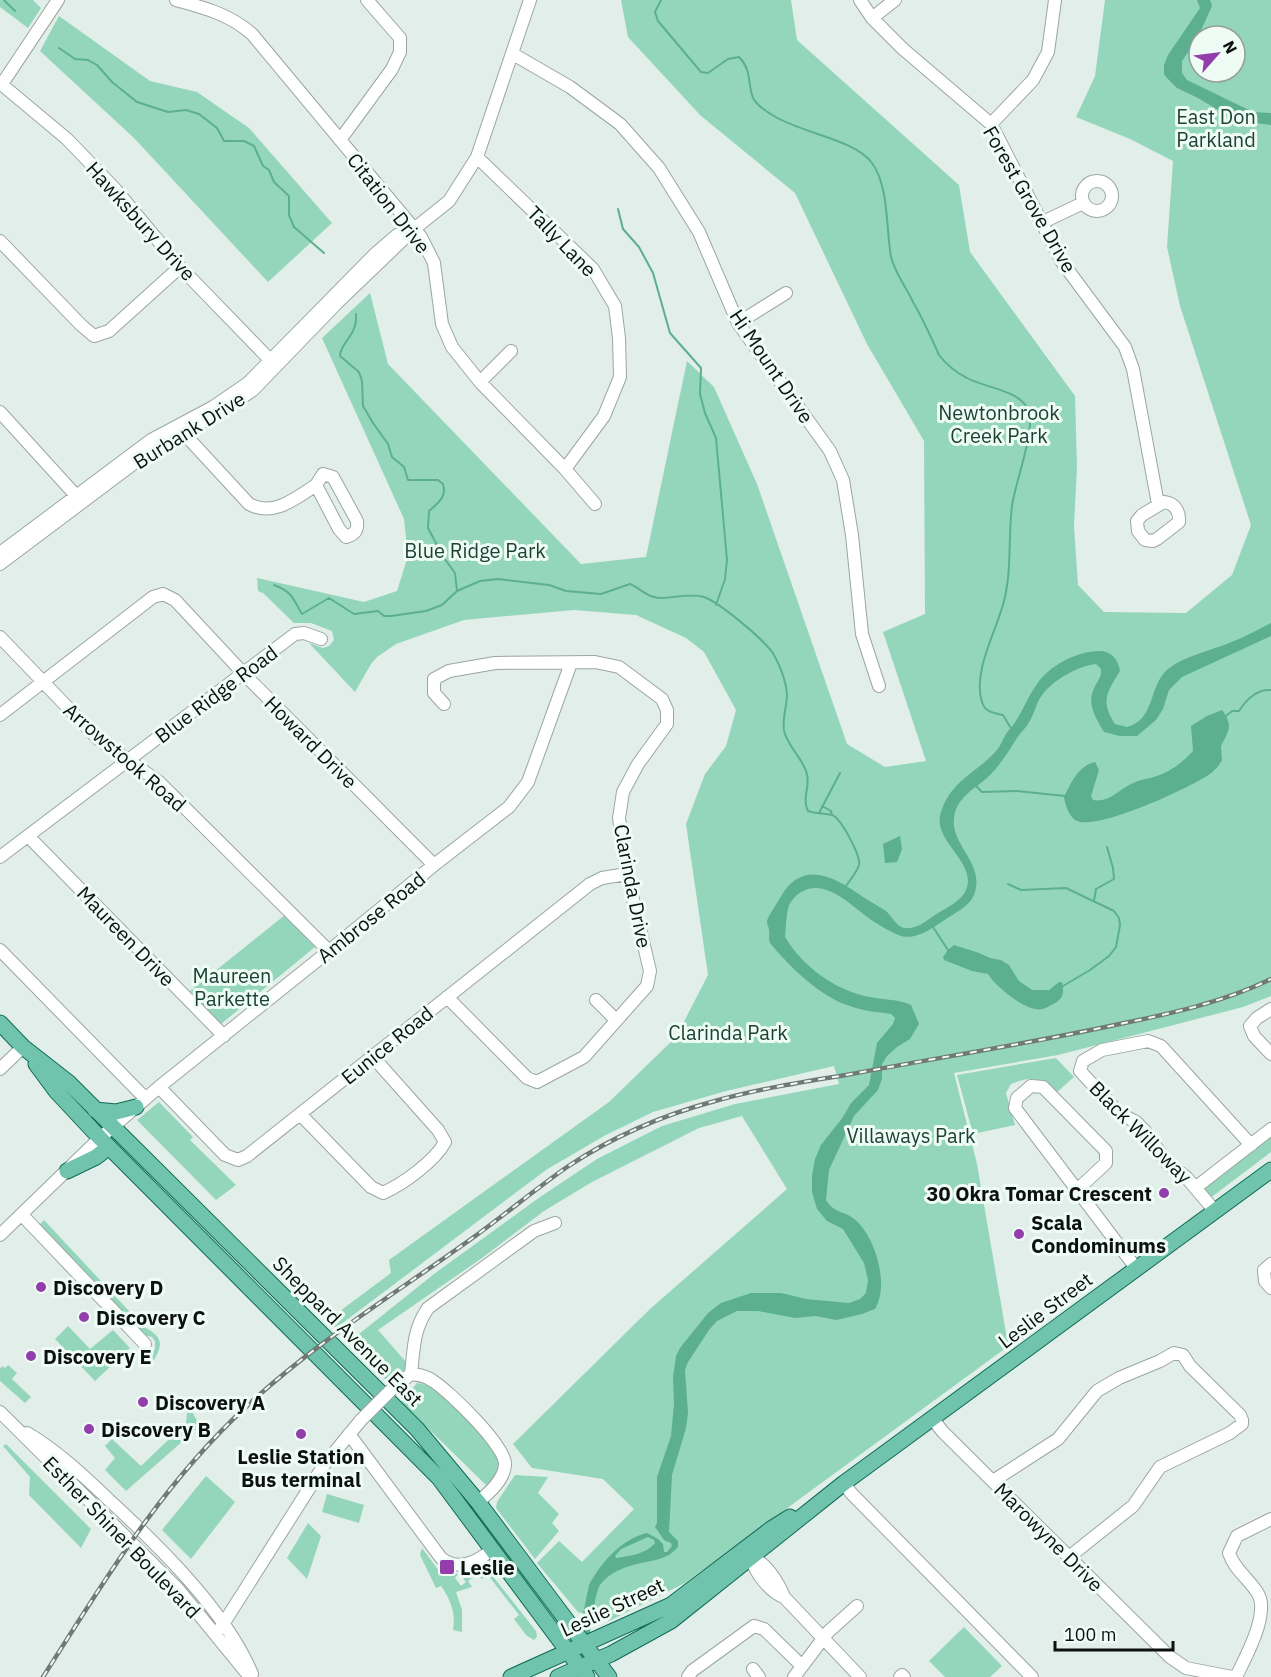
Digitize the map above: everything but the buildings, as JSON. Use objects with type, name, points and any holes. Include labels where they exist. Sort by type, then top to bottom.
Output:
[{"type":"main road","name":"Sheppard Avenue East","points":[[0,1023],[23,1047],[56,1091],[104,1142],[439,1478],[583,1672]]},
{"type":"main road","name":"Sheppard Avenue East","points":[[23,1047],[69,1083],[417,1429],[478,1502],[609,1677]]},
{"type":"main road","points":[[95,1110],[116,1112],[141,1102]]},
{"type":"main road","points":[[67,1171],[96,1157],[104,1142]]},
{"type":"main road","name":"Leslie Street","points":[[558,1677],[583,1672],[597,1660],[671,1621],[749,1553],[771,1529],[844,1484],[1271,1170]]},
{"type":"main road","name":"Leslie Street","points":[[511,1677],[671,1605],[749,1553]]},
{"type":"street","points":[[1,84],[58,0]]},
{"type":"street","name":"Citation Drive","points":[[176,0],[230,17],[252,34],[421,237],[434,263],[442,324],[452,347],[480,382],[565,469],[595,504]]},
{"type":"street","points":[[340,140],[392,69],[400,52],[400,38],[367,0]]},
{"type":"street","name":"Burbank Drive","points":[[0,564],[151,440],[179,429],[273,364],[336,292],[376,253],[397,235],[414,229],[449,201],[477,157],[530,0]]},
{"type":"street","name":"Forest Grove Drive","points":[[860,0],[872,18],[903,50],[991,124],[1062,262],[1125,346],[1133,369],[1158,504]]},
{"type":"street","points":[[872,18],[895,0]]},
{"type":"street","points":[[991,124],[1033,80],[1048,52],[1055,0]]},
{"type":"street","name":"Hi Mount Drive","points":[[513,54],[570,87],[621,124],[659,168],[699,232],[738,323],[830,451],[843,480],[852,535],[862,634],[879,686]]},
{"type":"street","name":"Hawksbury Drive","points":[[1,84],[67,139],[116,190],[180,267],[273,364]]},
{"type":"street","name":"Tally Lane","points":[[477,157],[593,268],[615,306],[620,377],[604,417],[565,469]]},
{"type":"street","points":[[1041,223],[1083,203]]},
{"type":"street","points":[[0,241],[94,336],[109,332],[180,267]]},
{"type":"street","points":[[738,323],[786,293]]},
{"type":"street","points":[[480,382],[511,351]]},
{"type":"street","points":[[0,412],[79,499]]},
{"type":"street","points":[[179,429],[249,504],[260,510],[278,507],[316,485],[323,474],[333,477],[357,521],[358,528],[354,534],[346,537],[339,529],[316,485]]},
{"type":"street","name":"Burbank Drive","points":[[0,553],[79,499]]},
{"type":"street","points":[[330,512],[346,503]]},
{"type":"street","name":"Howard Drive","points":[[42,682],[153,597],[163,594],[175,600],[243,673],[434,866]]},
{"type":"street","name":"Blue Ridge Road","points":[[0,857],[295,634],[304,633],[321,639]]},
{"type":"street","name":"Arrowstook Road","points":[[0,638],[96,738],[159,782],[329,951]]},
{"type":"street","name":"Clarinda Drive","points":[[444,704],[434,693],[434,679],[449,671],[495,663],[595,662],[619,668],[662,699],[667,710],[667,724],[638,764],[623,792],[619,818],[627,874],[650,971],[647,986],[584,1057],[537,1082],[527,1078],[447,997]]},
{"type":"street","name":"Ambrose Road","points":[[104,1142],[111,1127],[159,1087],[509,807],[528,782],[571,663]]},
{"type":"street","points":[[0,715],[42,682]]},
{"type":"street","name":"Maureen Drive","points":[[28,836],[224,1036]]},
{"type":"street","name":"Eunice Road","points":[[159,1087],[225,1155],[238,1160],[255,1151],[590,884],[602,878],[627,874]]},
{"type":"street","points":[[0,950],[141,1102]]},
{"type":"street","points":[[596,1000],[616,1020]]},
{"type":"street","points":[[1271,1009],[1257,1018],[1250,1026],[1254,1036],[1271,1054]]},
{"type":"street","name":"Black Willoway","points":[[1214,1210],[1186,1177],[1167,1163],[1145,1131],[1136,1122],[1119,1113],[1080,1071],[1083,1061],[1102,1050],[1148,1041],[1161,1046],[1251,1144]]},
{"type":"street","points":[[0,1069],[23,1047]]},
{"type":"street","points":[[300,1114],[370,1187],[383,1193],[398,1186],[440,1151],[445,1142],[438,1130],[373,1057]]},
{"type":"street","points":[[1077,1190],[1106,1162],[1106,1151],[1042,1087],[1030,1086],[1017,1098],[1016,1108],[1077,1190],[1136,1268]]},
{"type":"street","points":[[1196,1188],[1271,1130]]},
{"type":"street","points":[[0,1235],[67,1171]]},
{"type":"street","points":[[22,1215],[145,1344]]},
{"type":"street","points":[[220,1630],[324,1465],[361,1420],[392,1389],[411,1374],[415,1336],[419,1321],[428,1308],[534,1231],[555,1223]]},
{"type":"street","points":[[1271,1264],[1264,1270],[1265,1281],[1271,1288]]},
{"type":"street","points":[[993,1481],[1058,1439],[1097,1391],[1119,1378],[1174,1353],[1183,1355],[1190,1366],[1240,1415],[1242,1425],[1160,1467],[1133,1506],[1069,1557]]},
{"type":"street","points":[[411,1374],[423,1376],[439,1385],[498,1445],[505,1465],[499,1481],[478,1502]]},
{"type":"street","name":"Esther Shiner Boulevard","points":[[0,1412],[220,1630],[251,1677]]},
{"type":"street","name":"Marowyne Drive","points":[[933,1419],[942,1431],[1170,1657],[1186,1668],[1234,1677]]},
{"type":"street","points":[[349,1434],[441,1558],[453,1564],[464,1565],[478,1560],[492,1550]]},
{"type":"street","points":[[844,1484],[859,1502],[1032,1677]]},
{"type":"street","points":[[1234,1677],[1260,1621],[1262,1601],[1232,1562],[1229,1553],[1237,1536],[1271,1519]]},
{"type":"street","points":[[749,1553],[760,1560],[781,1589],[784,1597],[860,1677]]},
{"type":"street","points":[[794,1677],[828,1632],[857,1606]]},
{"type":"street","points":[[688,1677],[692,1671],[754,1626],[764,1629],[802,1666]]},
{"type":"green space","points":[[0,0],[33,0],[41,8],[28,28],[0,7]]},
{"type":"green space","points":[[621,0],[791,0],[797,40],[959,185],[970,252],[1075,396],[1077,467],[1074,526],[1078,585],[1104,612],[1186,613],[1232,575],[1251,525],[1180,306],[1167,247],[1173,161],[1130,139],[1076,117],[1095,76],[1105,0],[1271,0],[1271,996],[1243,1007],[1058,1055],[954,1073],[977,1164],[1006,1333],[1014,1342],[685,1583],[609,1621],[578,1612],[537,1563],[559,1541],[582,1562],[634,1509],[603,1479],[532,1468],[513,1444],[650,1309],[787,1189],[742,1116],[699,1128],[592,1182],[544,1211],[482,1258],[378,1330],[407,1363],[405,1371],[390,1384],[349,1342],[434,1274],[540,1197],[597,1159],[662,1126],[735,1104],[839,1084],[834,1066],[726,1091],[653,1112],[604,1136],[546,1170],[336,1328],[328,1320],[391,1273],[389,1260],[609,1102],[676,1037],[708,975],[686,824],[705,774],[726,746],[736,710],[704,652],[686,638],[636,615],[574,610],[464,620],[396,644],[371,664],[355,692],[309,643],[323,648],[329,646],[334,640],[332,631],[311,623],[294,623],[263,593],[258,591],[257,578],[364,602],[397,591],[408,556],[404,519],[322,338],[370,293],[388,364],[581,564],[646,557],[687,361],[714,387],[757,484],[847,744],[885,767],[926,761],[883,632],[925,614],[924,441],[867,344],[795,193],[700,115],[628,37]]},
{"type":"green space","points":[[59,16],[150,81],[197,92],[249,128],[332,223],[268,282],[134,138],[40,51]]},
{"type":"green space","name":"Maureen Parkette","points":[[285,915],[315,947],[221,1024],[190,991]]},
{"type":"green space","points":[[1056,1058],[1074,1077],[1056,1093],[1041,1081],[1031,1079],[1011,1084],[1006,1093],[1015,1125],[973,1134],[957,1075]]},
{"type":"green space","points":[[159,1102],[193,1137],[190,1140],[236,1185],[216,1200],[137,1120]]},
{"type":"green space","points":[[1271,1136],[1271,1152],[1209,1199],[1204,1188]]},
{"type":"green space","points":[[44,1220],[144,1327],[159,1339],[160,1348],[151,1365],[146,1360],[155,1349],[155,1341],[152,1337],[139,1334],[35,1229]]},
{"type":"green space","points":[[68,1326],[90,1349],[113,1330],[130,1348],[95,1381],[55,1339]]},
{"type":"green space","points":[[8,1365],[17,1373],[12,1379],[31,1397],[25,1403],[0,1381],[0,1369]]},
{"type":"green space","points":[[417,1383],[433,1386],[495,1448],[501,1462],[496,1477],[486,1485],[401,1402]]},
{"type":"green space","points":[[188,1404],[200,1426],[126,1491],[105,1470],[115,1458],[105,1446],[112,1439],[141,1466],[186,1423]]},
{"type":"green space","points":[[6,1444],[91,1529],[81,1548],[29,1495],[30,1477],[3,1446]]},
{"type":"green space","points":[[515,1475],[548,1477],[538,1493],[559,1514],[552,1523],[559,1531],[535,1559],[496,1508],[497,1502]]},
{"type":"green space","points":[[206,1476],[235,1502],[191,1559],[162,1530]]},
{"type":"green space","points":[[327,1494],[364,1505],[359,1523],[322,1512]]},
{"type":"green space","points":[[308,1523],[321,1536],[307,1579],[287,1558]]},
{"type":"green space","points":[[422,1548],[442,1575],[458,1574],[455,1578],[461,1586],[466,1582],[460,1574],[487,1569],[536,1631],[537,1637],[534,1640],[526,1635],[514,1619],[519,1615],[488,1575],[482,1579],[478,1574],[468,1581],[472,1587],[456,1592],[462,1610],[462,1632],[453,1630],[454,1618],[450,1602],[441,1586],[436,1588],[420,1555]]},
{"type":"green space","points":[[964,1627],[1002,1666],[990,1677],[945,1677],[929,1661]]},
{"type":"shaded area","points":[[1197,0],[1210,0],[1212,6],[1204,24],[1189,24],[1200,8]]},
{"type":"shaded area","points":[[1187,27],[1187,54],[1182,61],[1182,73],[1187,84],[1195,84],[1253,112],[1271,113],[1271,125],[1241,121],[1228,116],[1177,88],[1164,74],[1164,65]]},
{"type":"shaded area","points":[[1271,623],[1271,636],[1182,677],[1169,690],[1163,709],[1156,720],[1137,736],[1120,736],[1104,732],[1098,722],[1091,702],[1091,696],[1101,672],[1096,664],[1074,671],[1047,689],[1028,724],[999,764],[987,778],[961,800],[955,812],[954,829],[976,874],[974,895],[965,907],[928,930],[907,937],[898,935],[873,921],[840,896],[821,889],[811,888],[801,892],[790,903],[785,937],[811,968],[833,983],[857,994],[911,1005],[919,1024],[910,1039],[897,1047],[882,1064],[882,1079],[878,1090],[854,1116],[829,1170],[826,1200],[836,1210],[853,1218],[874,1247],[880,1274],[879,1299],[875,1309],[836,1320],[816,1316],[795,1318],[758,1311],[737,1311],[717,1321],[709,1330],[685,1370],[688,1413],[686,1428],[672,1475],[669,1532],[678,1541],[678,1547],[666,1557],[624,1568],[604,1580],[597,1591],[595,1601],[585,1677],[570,1677],[589,1585],[600,1568],[629,1540],[647,1533],[663,1544],[664,1552],[672,1546],[664,1540],[655,1527],[657,1523],[657,1477],[671,1436],[674,1404],[673,1377],[676,1356],[680,1348],[708,1313],[721,1303],[751,1293],[781,1293],[806,1299],[849,1303],[860,1299],[866,1293],[868,1280],[864,1263],[843,1229],[827,1221],[817,1209],[812,1192],[812,1176],[815,1159],[821,1145],[851,1103],[869,1085],[877,1043],[893,1024],[895,1018],[891,1014],[860,1009],[839,1002],[806,980],[786,961],[770,943],[767,923],[780,898],[798,878],[819,875],[841,883],[883,909],[902,927],[910,928],[921,924],[954,903],[966,890],[968,880],[966,870],[942,832],[941,812],[946,801],[958,784],[997,750],[1042,677],[1073,657],[1099,651],[1110,654],[1116,659],[1120,671],[1107,697],[1108,709],[1115,724],[1127,727],[1143,717],[1157,684],[1174,664],[1234,641]],"holes":[[[648,1537],[655,1543],[642,1552],[616,1558],[615,1556],[621,1549]]]},
{"type":"shaded area","points":[[1222,710],[1228,720],[1229,729],[1221,746],[1222,760],[1210,774],[1184,789],[1124,814],[1088,822],[1077,821],[1070,814],[1064,797],[1069,786],[1084,767],[1095,762],[1099,770],[1091,796],[1093,800],[1104,800],[1131,784],[1160,775],[1180,763],[1193,751],[1191,726]]},
{"type":"shaded area","points":[[900,836],[902,849],[897,862],[885,863],[883,844]]},
{"type":"shaded area","points":[[954,945],[1001,960],[1009,965],[1019,981],[1032,990],[1049,990],[1062,982],[1062,997],[1043,1009],[1020,1003],[997,985],[988,974],[972,971],[944,960],[943,957]]},
{"type":"waterway","points":[[4,0],[15,11]]},
{"type":"waterway","points":[[661,0],[655,12],[658,21],[701,72],[708,73],[728,59],[739,57],[747,71],[753,98],[761,107],[785,122],[853,148],[872,163],[884,195],[893,263],[939,355],[963,376],[1002,390],[1019,399],[1029,412],[1027,444],[1012,506],[1009,565],[1004,601],[980,678],[983,705],[990,712],[1003,715],[1012,730]]},
{"type":"waterway","points":[[59,48],[75,59],[88,60],[97,65],[112,82],[137,102],[168,112],[186,110],[199,114],[217,128],[224,141],[244,141],[254,146],[263,166],[269,170],[274,182],[289,196],[289,215],[294,227],[324,253]]},
{"type":"waterway","points":[[618,209],[623,229],[639,247],[653,273],[670,333],[701,368],[700,394],[716,438],[727,560],[725,579],[716,605]]},
{"type":"waterway","points":[[356,314],[354,328],[340,356],[359,372],[362,381],[363,406],[388,444],[392,457],[404,467],[408,480],[438,480],[443,484],[443,496],[429,511],[428,528],[455,573],[457,591]]},
{"type":"waterway","points":[[274,585],[289,593],[302,614],[329,598],[354,614],[378,611],[384,616],[391,616],[426,611],[442,605],[457,591],[480,581],[498,579],[549,585],[566,591],[601,594],[630,584],[648,595],[659,598],[690,595],[711,600],[752,632],[776,659],[787,694],[784,731],[808,776],[806,801],[808,811],[832,815],[836,818],[854,846],[859,860],[859,865],[846,886]]},
{"type":"waterway","points":[[1226,716],[1232,711],[1239,711],[1256,693],[1271,690]]},
{"type":"waterway","points":[[819,813],[840,773]]},
{"type":"waterway","points":[[975,785],[982,792],[1017,791],[1065,796]]},
{"type":"waterway","points":[[822,806],[831,811],[832,815]]},
{"type":"waterway","points":[[1094,901],[1096,889],[1114,879],[1107,847]]},
{"type":"waterway","points":[[1008,884],[1021,890],[1066,888],[1114,911],[1119,918],[1116,947],[1109,956],[1063,986]]},
{"type":"waterway","points":[[933,927],[948,950]]},
{"type":"railway","points":[[43,1677],[112,1569],[161,1501],[216,1436],[247,1406],[331,1337],[584,1156],[657,1120],[731,1097],[1155,1017],[1233,995],[1271,979]]},
{"type":"place","name":"30 Okra Tomar Crescent","points":[[1164,1193]]},
{"type":"place","name":"Scala Condominums","points":[[1019,1234]]},
{"type":"place","name":"Discovery D","points":[[41,1287]]},
{"type":"place","name":"Discovery C","points":[[84,1317]]},
{"type":"place","name":"Discovery E","points":[[31,1356]]},
{"type":"place","name":"Discovery A","points":[[143,1402]]},
{"type":"place","name":"Discovery B","points":[[89,1429]]},
{"type":"place","name":"Leslie Station Bus terminal","points":[[301,1434]]},
{"type":"place","name":"Leslie","points":[[447,1567]]},
{"type":"park label","name":"East Don Parkland","points":[[1216,128]]},
{"type":"park label","name":"Newtonbrook Creek Park","points":[[999,424]]},
{"type":"park label","name":"Blue Ridge Park","points":[[475,550]]},
{"type":"park label","name":"Clarinda Park","points":[[728,1032]]},
{"type":"park label","name":"Villaways Park","points":[[911,1135]]}]
